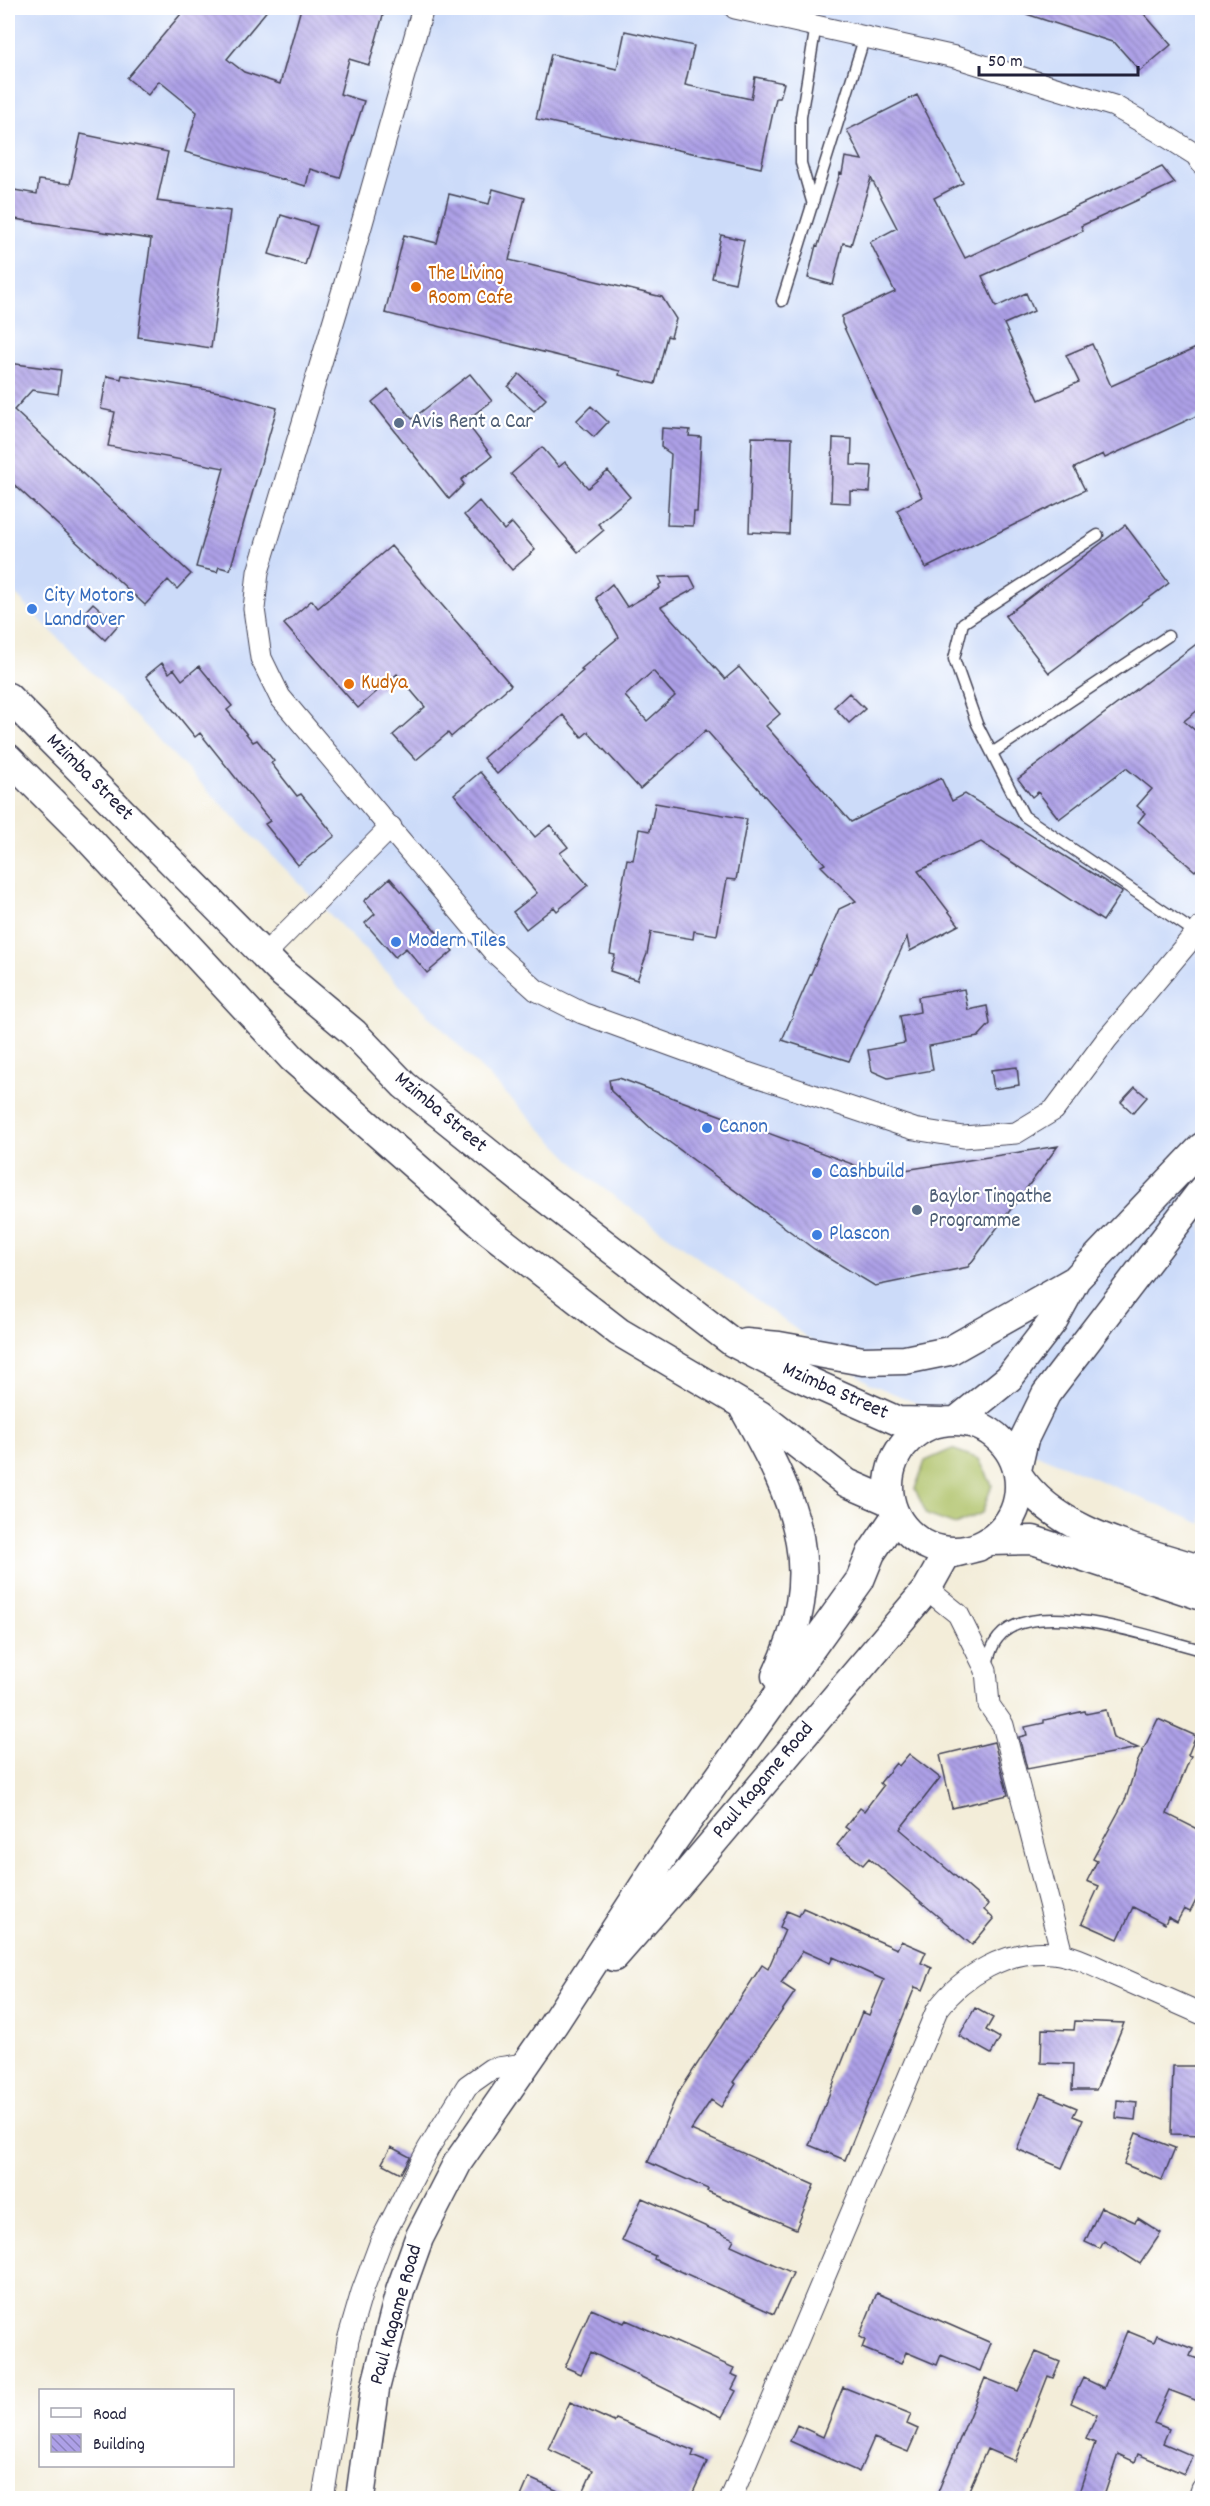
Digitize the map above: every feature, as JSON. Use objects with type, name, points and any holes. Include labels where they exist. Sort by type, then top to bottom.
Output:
[{"type":"main road","name":"Mzimba Street","points":[[8,697],[281,972],[354,1033],[404,1085],[732,1342],[797,1376],[898,1421],[950,1421]]},
{"type":"main road","name":"Mzimba Street","points":[[8,758],[84,834],[292,1058],[489,1231],[619,1332],[760,1415],[847,1483],[893,1509]]},
{"type":"main road","points":[[1203,1147],[1076,1279],[1053,1321],[1009,1378],[950,1421],[918,1432],[899,1450],[891,1467],[888,1484],[893,1509],[911,1535],[931,1547],[955,1551],[984,1544],[1033,1540],[1203,1596]]},
{"type":"main road","points":[[984,1544],[1007,1523],[1014,1512],[1019,1494],[1018,1473],[1024,1439],[1046,1394],[1203,1190]]},
{"type":"main road","points":[[732,1342],[779,1346],[863,1361],[905,1360],[949,1351],[1076,1279]]},
{"type":"main road","points":[[741,1404],[776,1467],[799,1527],[804,1579],[792,1644],[747,1737]]},
{"type":"main road","points":[[950,1421],[985,1429],[1000,1440],[1011,1454],[1028,1490],[1059,1515],[1108,1539],[1203,1570]]},
{"type":"main road","name":"Paul Kagame Road","points":[[360,2499],[375,2390],[386,2340],[419,2238],[458,2162],[553,2025],[669,1847],[860,1580],[893,1509]]},
{"type":"main road","name":"Paul Kagame Road","points":[[553,2025],[678,1884],[927,1589],[946,1554],[984,1544]]},
{"type":"street","points":[[423,8],[345,284],[258,572],[254,609],[261,658],[280,697],[494,952],[536,990],[582,1013],[747,1073],[914,1129],[963,1137],[1016,1133],[1054,1110],[1107,1039],[1199,930]]},
{"type":"street","points":[[745,9],[955,57],[1114,106],[1196,155],[1203,164]]},
{"type":"street","points":[[265,954],[391,827]]},
{"type":"street","points":[[927,1589],[958,1614],[986,1670],[989,1705],[1003,1725],[1062,1954]]},
{"type":"street","points":[[731,2499],[937,2010],[965,1979],[981,1970],[1030,1954],[1062,1954],[1203,2014]]},
{"type":"street","points":[[323,2499],[348,2340],[362,2292],[381,2241],[428,2149],[467,2086],[491,2069],[524,2064]]},
{"type":"street","points":[[1199,2499],[1203,2489]]},
{"type":"lane","points":[[813,205],[801,163],[801,117],[816,25]]},
{"type":"lane","points":[[782,301],[865,36]]},
{"type":"lane","points":[[1098,534],[963,623],[954,659],[978,724],[1024,816],[1199,930]]},
{"type":"lane","points":[[992,753],[1168,636]]},
{"type":"lane","points":[[986,1670],[990,1651],[998,1638],[1011,1627],[1028,1621],[1061,1618],[1107,1624],[1203,1650]]},
{"type":"shaded area","points":[[8,8],[1202,8],[1202,1524],[869,1383],[588,1177],[8,587]]},
{"type":"green space","points":[[952,1449],[979,1459],[992,1485],[982,1513],[955,1525],[927,1515],[915,1489],[925,1461]]},
{"type":"building","points":[[186,8],[269,8],[227,59],[244,72],[280,84],[301,8],[385,8],[369,65],[349,59],[340,94],[364,101],[340,178],[310,169],[306,186],[185,152],[197,112],[159,81],[148,95],[127,78]]},
{"type":"building","points":[[1017,8],[1139,8],[1171,45],[1140,71],[1115,43],[1017,11]]},
{"type":"building","points":[[625,31],[694,46],[685,85],[751,99],[755,77],[784,83],[780,98],[776,98],[761,168],[536,119],[551,54],[617,69]]},
{"type":"building","points":[[917,95],[963,183],[934,198],[965,258],[1162,167],[1175,183],[1081,226],[1083,231],[982,276],[996,307],[1026,293],[1034,311],[1004,324],[1039,400],[1079,382],[1066,355],[1092,344],[1111,386],[1203,345],[1203,413],[1105,458],[1103,454],[1074,468],[1085,490],[926,568],[897,510],[922,497],[842,323],[842,316],[895,292],[870,242],[897,228],[871,178],[851,245],[843,243],[833,285],[808,278],[816,245],[818,246],[840,173],[842,174],[845,157],[862,160],[847,130]]},
{"type":"building","points":[[81,134],[168,152],[157,201],[230,211],[211,348],[138,337],[151,239],[8,218],[8,189],[37,194],[39,180],[70,184]]},
{"type":"building","points":[[493,189],[525,198],[509,260],[662,297],[676,319],[671,337],[667,336],[655,384],[619,375],[620,371],[385,313],[404,235],[437,243],[449,194],[489,204]]},
{"type":"building","points":[[281,215],[317,226],[305,265],[269,254]]},
{"type":"building","points":[[721,235],[744,240],[735,283],[712,278]]},
{"type":"building","points":[[8,363],[61,370],[58,394],[32,390],[14,410],[191,574],[177,589],[168,580],[145,605],[8,479]]},
{"type":"building","points":[[470,374],[492,401],[465,421],[492,456],[461,480],[464,484],[449,499],[372,402],[388,389],[412,419]]},
{"type":"building","points":[[519,374],[546,399],[534,411],[508,387]]},
{"type":"building","points":[[122,375],[225,393],[277,408],[230,570],[219,567],[217,572],[196,567],[224,468],[108,446],[115,412],[101,409],[107,376],[121,379]]},
{"type":"building","points":[[591,406],[608,422],[594,437],[576,421]]},
{"type":"building","points":[[662,428],[690,430],[689,436],[701,437],[697,512],[694,512],[693,526],[667,525],[671,454],[661,447]]},
{"type":"building","points":[[752,437],[792,438],[789,534],[749,532]]},
{"type":"building","points":[[833,438],[852,439],[851,465],[872,466],[870,492],[850,491],[850,503],[831,502]]},
{"type":"building","points":[[542,447],[559,467],[565,462],[588,488],[608,471],[630,497],[598,524],[604,530],[578,552],[511,474]]},
{"type":"building","points":[[479,501],[504,530],[512,523],[535,550],[512,570],[464,515]]},
{"type":"building","points":[[1125,525],[1169,583],[1049,673],[1005,616]]},
{"type":"building","points":[[391,546],[511,685],[451,737],[448,733],[416,760],[393,735],[425,707],[397,674],[358,708],[284,624],[312,600],[318,608]]},
{"type":"building","points":[[690,576],[696,588],[661,607],[725,679],[739,667],[780,714],[766,726],[851,822],[941,778],[952,801],[965,794],[1122,892],[1103,921],[981,842],[918,871],[959,925],[910,951],[907,937],[849,1061],[782,1040],[839,909],[856,901],[821,866],[825,864],[706,730],[640,789],[588,732],[582,737],[563,715],[497,774],[483,758],[619,637],[596,598],[612,584],[627,607],[660,588],[659,585],[662,583],[659,577]],"holes":[[[653,671],[675,696],[647,721],[625,696]]]},
{"type":"building","points":[[93,603],[118,625],[105,640],[80,617]]},
{"type":"building","points":[[1203,639],[1203,706],[1184,721],[1203,737],[1203,862],[1195,871],[1138,822],[1145,813],[1137,806],[1152,789],[1126,768],[1059,819],[1038,792],[1032,797],[1018,779]]},
{"type":"building","points":[[162,663],[169,673],[174,669],[182,680],[199,666],[232,706],[227,710],[253,742],[257,740],[274,761],[271,763],[297,796],[301,794],[335,836],[298,865],[265,824],[270,821],[200,733],[195,737],[146,676]]},
{"type":"building","points":[[849,693],[865,709],[849,723],[834,707]]},
{"type":"building","points":[[480,772],[535,837],[550,825],[568,847],[560,853],[588,885],[557,911],[554,907],[526,929],[513,912],[537,893],[454,794]]},
{"type":"building","points":[[655,803],[747,819],[736,880],[727,879],[717,935],[694,931],[693,939],[651,932],[647,954],[637,980],[610,971],[615,955],[610,954],[627,859],[633,860],[639,829],[650,831]]},
{"type":"building","points":[[390,878],[453,951],[427,973],[406,948],[395,957],[365,923],[375,914],[364,901]]},
{"type":"building","points":[[964,989],[968,1010],[987,1006],[990,1024],[978,1037],[929,1046],[933,1070],[888,1078],[872,1071],[868,1050],[905,1043],[900,1016],[920,1012],[918,997]]},
{"type":"building","points":[[1017,1067],[1019,1085],[994,1089],[991,1070]]},
{"type":"building","points":[[619,1078],[879,1174],[1058,1146],[968,1267],[875,1286],[814,1249],[653,1130],[611,1091],[609,1080]]},
{"type":"building","points":[[1135,1087],[1147,1097],[1133,1113],[1121,1102]]},
{"type":"building","points":[[1106,1710],[1113,1738],[1138,1748],[1027,1769],[1019,1737],[1027,1735],[1025,1727],[1044,1723],[1044,1720],[1085,1711],[1086,1714]]},
{"type":"building","points":[[1158,1719],[1196,1736],[1188,1755],[1191,1756],[1167,1814],[1203,1832],[1203,1887],[1190,1912],[1184,1909],[1177,1922],[1168,1917],[1165,1924],[1133,1907],[1118,1939],[1082,1923],[1099,1886],[1087,1881],[1097,1861],[1093,1859],[1126,1798],[1137,1763]]},
{"type":"building","points":[[994,1742],[1008,1795],[952,1808],[940,1755]]},
{"type":"building","points":[[909,1754],[940,1778],[900,1829],[988,1904],[984,1910],[994,1919],[972,1945],[869,1858],[863,1865],[837,1845],[849,1830],[845,1827],[860,1808],[864,1811],[883,1786],[880,1783],[896,1763],[899,1766]]},
{"type":"building","points":[[803,1908],[897,1949],[901,1941],[926,1952],[921,1963],[932,1968],[923,1990],[915,1987],[845,2160],[809,2145],[862,2012],[869,2015],[884,1980],[833,1957],[830,1963],[803,1951],[781,1983],[795,1992],[733,2082],[736,2084],[721,2107],[711,2100],[691,2130],[814,2185],[796,2229],[707,2191],[708,2189],[648,2162],[677,2095],[762,1965],[768,1969],[785,1930],[780,1927],[787,1911],[799,1916]]},
{"type":"building","points":[[975,2008],[993,2018],[986,2030],[1000,2038],[991,2054],[959,2036]]},
{"type":"building","points":[[1075,2021],[1124,2023],[1096,2090],[1072,2090],[1073,2064],[1041,2063],[1042,2029],[1074,2030]]},
{"type":"building","points":[[1173,2066],[1203,2066],[1203,2135],[1171,2134]]},
{"type":"building","points":[[1041,2093],[1077,2108],[1073,2116],[1083,2120],[1062,2168],[1017,2149]]},
{"type":"building","points":[[1117,2100],[1137,2102],[1135,2120],[1116,2118]]},
{"type":"building","points":[[1136,2133],[1175,2148],[1162,2180],[1124,2164]]},
{"type":"building","points":[[391,2147],[410,2157],[401,2173],[382,2163]]},
{"type":"building","points":[[642,2198],[734,2239],[731,2245],[793,2273],[774,2314],[654,2259],[655,2256],[622,2241]]},
{"type":"building","points":[[1101,2207],[1135,2222],[1138,2218],[1161,2233],[1140,2264],[1104,2241],[1100,2249],[1085,2242]]},
{"type":"building","points":[[877,2293],[991,2343],[980,2371],[941,2355],[937,2365],[906,2352],[901,2364],[862,2348],[865,2340],[859,2337]]},
{"type":"building","points":[[591,2309],[624,2323],[626,2320],[734,2368],[731,2374],[738,2377],[732,2389],[736,2391],[722,2417],[591,2352],[581,2374],[565,2367]]},
{"type":"building","points":[[1127,2331],[1154,2342],[1157,2335],[1193,2349],[1190,2356],[1203,2361],[1203,2403],[1169,2390],[1154,2423],[1169,2429],[1163,2443],[1193,2456],[1184,2474],[1138,2454],[1135,2462],[1118,2454],[1103,2499],[1077,2499],[1095,2443],[1086,2439],[1097,2415],[1071,2403],[1083,2378],[1104,2388]]},
{"type":"building","points":[[1036,2352],[1060,2362],[1053,2378],[1048,2376],[1015,2461],[987,2449],[965,2499],[935,2499],[985,2378],[1018,2391]]},
{"type":"building","points":[[843,2387],[911,2414],[907,2424],[918,2429],[908,2452],[874,2438],[859,2472],[790,2441],[797,2425],[823,2437]]},
{"type":"building","points":[[570,2402],[614,2422],[616,2419],[694,2451],[692,2456],[707,2462],[690,2499],[580,2499],[593,2470],[548,2449]]},
{"type":"building","points":[[529,2478],[576,2499],[520,2499]]},
{"type":"place","name":"The Living Room Cafe","points":[[416,287]]},
{"type":"place","name":"Avis Rent a Car","points":[[399,423]]},
{"type":"place","name":"City Motors Landrover","points":[[32,609]]},
{"type":"place","name":"Kudya","points":[[349,684]]},
{"type":"place","name":"Modern Tiles","points":[[396,942]]},
{"type":"place","name":"Canon","points":[[707,1128]]},
{"type":"place","name":"Cashbuild","points":[[817,1173]]},
{"type":"place","name":"Baylor Tingathe Programme","points":[[917,1210]]},
{"type":"place","name":"Plascon","points":[[817,1235]]}]
